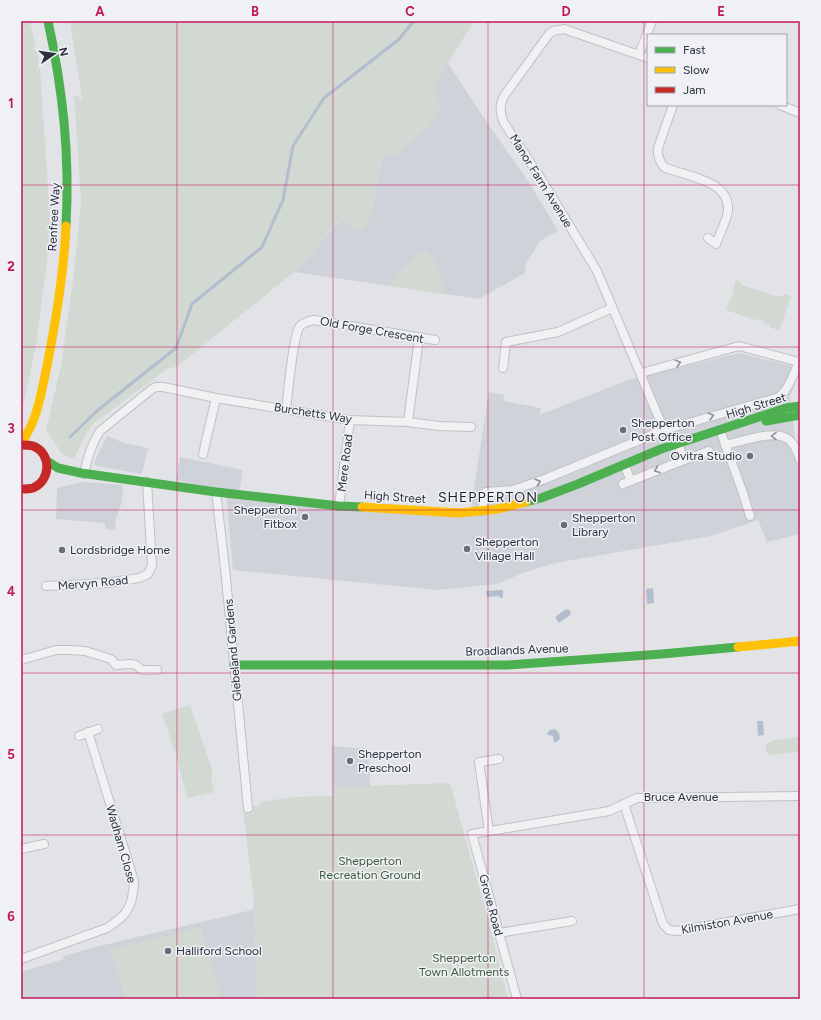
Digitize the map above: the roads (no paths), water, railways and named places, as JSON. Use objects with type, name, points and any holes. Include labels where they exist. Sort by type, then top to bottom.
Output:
[{"type":"main road","name":"Renfree Way","points":[[21,444],[27,435],[36,413],[54,332],[66,230],[68,185],[66,138],[61,92],[48,21]]},
{"type":"main road","name":"High Street","points":[[47,461],[58,468],[82,474],[216,492],[339,506],[459,513],[513,506],[541,498],[678,444],[799,403]]},
{"type":"main road","points":[[799,403],[800,417]]},
{"type":"main road","name":"Renfree Way","points":[[36,413],[35,436],[37,448]]},
{"type":"main road","name":"High Street","points":[[720,430],[787,417],[800,417]]},
{"type":"main road","points":[[21,444],[31,445],[42,451],[47,461],[48,468],[44,480]]},
{"type":"main road","name":"High Street","points":[[23,491],[39,484],[44,480],[82,474]]},
{"type":"main road","name":"Broadlands Avenue","points":[[234,665],[507,665],[662,654],[800,641]]},
{"type":"street","points":[[639,54],[652,21]]},
{"type":"street","name":"Manor Farm Avenue","points":[[647,58],[564,29],[553,31],[544,40],[504,96],[501,103],[501,116],[504,123],[540,176],[597,271],[664,430]]},
{"type":"street","points":[[673,106],[657,155],[664,167],[709,182],[722,192],[725,197],[728,212],[716,244],[708,238]]},
{"type":"street","points":[[782,106],[800,113]]},
{"type":"street","points":[[503,368],[506,342],[558,332],[612,308]]},
{"type":"street","name":"Old Forge Crescent","points":[[286,409],[296,338],[301,325],[307,321],[314,320],[435,340]]},
{"type":"street","points":[[408,422],[419,338]]},
{"type":"street","points":[[482,511],[486,492],[513,490],[526,486],[664,430],[777,398],[781,396],[785,390],[800,361],[739,346],[641,373]]},
{"type":"street","name":"Burchetts Way","points":[[82,474],[100,431],[156,387],[350,420],[408,422],[439,426],[471,427]]},
{"type":"street","points":[[203,454],[216,398]]},
{"type":"street","name":"Mere Road","points":[[339,506],[350,420]]},
{"type":"street","points":[[720,430],[750,516]]},
{"type":"street","points":[[726,445],[774,435],[785,437],[793,444],[800,459]]},
{"type":"street","points":[[678,444],[684,460]]},
{"type":"street","points":[[624,464],[627,483],[709,451]]},
{"type":"street","name":"Mervyn Road","points":[[46,586],[107,583],[139,578],[148,574],[152,565],[147,482]]},
{"type":"street","name":"Glebeland Gardens","points":[[216,492],[225,568],[248,808]]},
{"type":"street","points":[[21,660],[56,650],[85,651],[111,658],[116,664],[136,665],[142,670],[157,670]]},
{"type":"street","points":[[79,736],[98,729]]},
{"type":"street","name":"Wadham Close","points":[[21,959],[107,928],[119,921],[129,909],[134,897],[134,881],[88,732]]},
{"type":"street","points":[[489,831],[479,762],[499,759]]},
{"type":"street","name":"Bruce Avenue","points":[[472,834],[610,810],[637,798],[800,796]]},
{"type":"street","name":"Kilmiston Avenue","points":[[624,804],[663,924],[669,930],[677,931],[800,909]]},
{"type":"street","name":"Grove Road","points":[[472,834],[517,999]]},
{"type":"street","points":[[21,849],[44,844]]},
{"type":"street","points":[[499,933],[572,921]]},
{"type":"water","points":[[653,588],[654,603],[647,604],[646,589]]},
{"type":"water","points":[[503,590],[503,598],[500,598],[499,596],[487,597],[486,591]]},
{"type":"water","points":[[566,609],[571,611],[570,615],[559,623],[555,617]]},
{"type":"water","points":[[757,721],[763,721],[764,735],[758,736]]},
{"type":"water","points":[[555,729],[559,733],[560,738],[557,742],[554,742],[553,736],[548,735],[547,733],[550,730]]},
{"type":"waterway","points":[[70,437],[98,410],[176,348],[192,304],[262,247],[283,200],[293,146],[324,98],[398,40],[414,21]]},
{"type":"place","name":"Shepperton Post Office","points":[[623,430]]},
{"type":"place","name":"Ovitra Studio","points":[[750,456]]},
{"type":"place","name":"Shepperton Fitbox","points":[[305,517]]},
{"type":"place","name":"Shepperton Library","points":[[564,525]]},
{"type":"place","name":"Shepperton Village Hall","points":[[467,549]]},
{"type":"place","name":"Lordsbridge Home","points":[[62,550]]},
{"type":"place","name":"Shepperton Preschool","points":[[350,761]]},
{"type":"place","name":"Halliford School","points":[[168,951]]},
{"type":"district","name":"SHEPPERTON","points":[[488,497]]},
{"type":"park label","name":"Shepperton Recreation Ground","points":[[370,868]]},
{"type":"park label","name":"Shepperton Town Allotments","points":[[464,965]]}]
